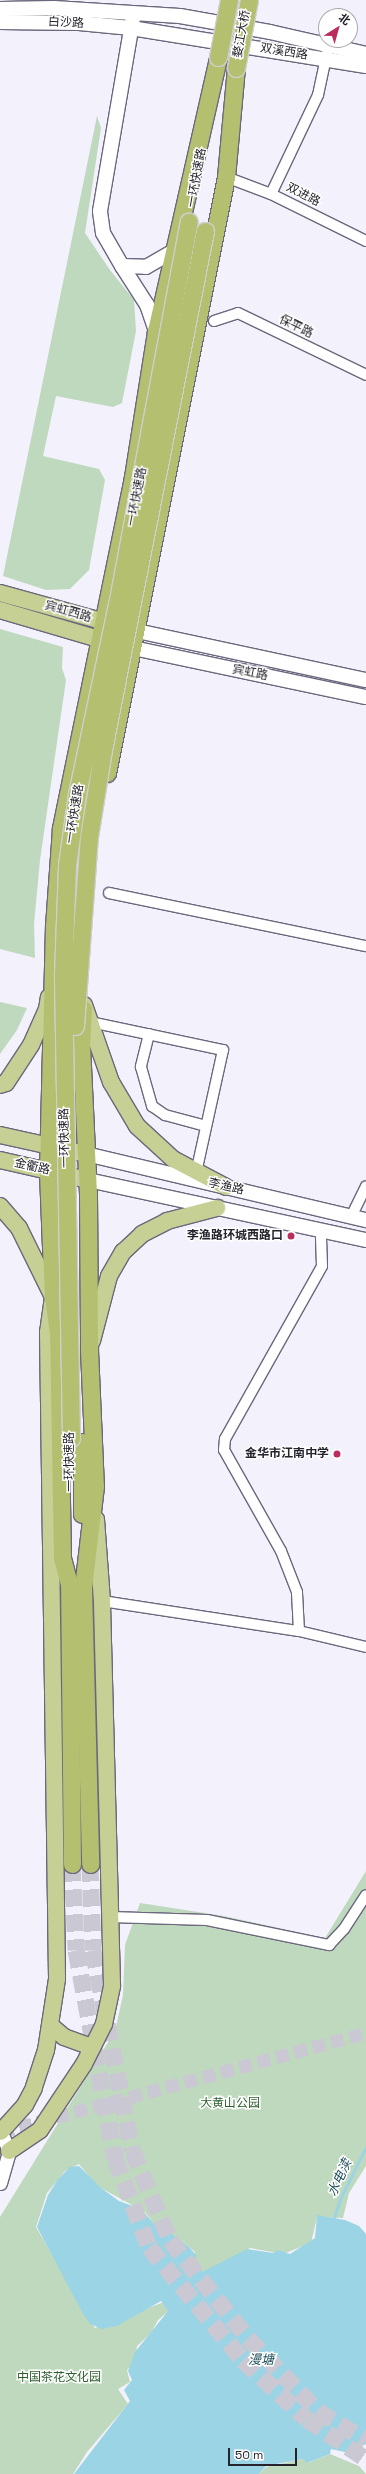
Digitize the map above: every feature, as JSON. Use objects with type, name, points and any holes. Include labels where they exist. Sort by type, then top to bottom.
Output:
[{"type":"highway","name":"婺江大桥","points":[[218,57],[229,0]]},
{"type":"highway","name":"婺江大桥","points":[[236,68],[249,0]]},
{"type":"highway","name":"一环快速路","points":[[76,1440],[63,974],[67,865],[77,794],[117,605],[189,222],[218,57]]},
{"type":"highway","points":[[90,1864],[76,1586],[62,1558],[58,1333],[53,1297],[48,1171],[52,981],[61,828],[133,477],[156,331],[172,252],[218,57]]},
{"type":"highway","name":"一环快速路","points":[[76,1586],[75,1014],[89,837],[103,750],[236,68]]},
{"type":"highway","points":[[72,1864],[76,1586],[95,1486],[89,1350],[88,1180],[81,1045],[83,1002],[99,811],[137,631],[226,177],[236,68]]},
{"type":"main road","name":"白沙路","points":[[0,9],[54,8],[134,12]]},
{"type":"main road","points":[[134,12],[100,212],[103,233],[147,305],[156,331]]},
{"type":"main road","name":"双溪西路","points":[[134,12],[180,16],[328,52],[366,66]]},
{"type":"main road","name":"白沙路","points":[[0,22],[79,23],[131,28]]},
{"type":"main road","name":"双溪西路","points":[[131,28],[328,52],[366,54]]},
{"type":"main road","points":[[122,266],[146,267],[172,252]]},
{"type":"main road","name":"宾虹西路","points":[[0,593],[137,631]]},
{"type":"main road","name":"宾虹西路","points":[[0,610],[133,648]]},
{"type":"main road","name":"宾虹路","points":[[137,631],[366,680]]},
{"type":"main road","name":"宾虹路","points":[[133,648],[366,697]]},
{"type":"main road","points":[[0,1085],[6,1083],[31,1044],[47,1009],[52,981]]},
{"type":"main road","points":[[83,1002],[111,1082],[137,1126],[173,1159],[195,1176],[226,1187]]},
{"type":"main road","name":"金衢路","points":[[0,1135],[86,1154]]},
{"type":"main road","name":"李渔路","points":[[86,1154],[195,1176]]},
{"type":"main road","name":"金衢路","points":[[0,1160],[88,1180]]},
{"type":"main road","name":"李渔路","points":[[88,1180],[366,1240]]},
{"type":"main road","name":"李渔路","points":[[226,1187],[366,1220]]},
{"type":"main road","points":[[0,1206],[19,1228],[53,1297],[48,1332],[57,1978],[51,2026],[34,2088],[25,2106],[0,2132]]},
{"type":"main road","points":[[89,1350],[109,1276],[123,1252],[142,1234],[167,1221],[217,1208]]},
{"type":"main road","points":[[5,2151],[40,2130],[92,2047],[104,2024],[112,1986],[102,1601],[95,1486]]},
{"type":"main road","points":[[51,2026],[64,2037],[92,2047]]},
{"type":"street","points":[[271,194],[318,95],[328,52]]},
{"type":"street","name":"双进路","points":[[226,177],[271,194],[366,241]]},
{"type":"street","name":"保平路","points":[[214,322],[238,313],[366,375]]},
{"type":"street","points":[[108,893],[366,946]]},
{"type":"street","points":[[90,1022],[223,1050],[195,1176]]},
{"type":"street","points":[[149,1034],[141,1067],[152,1106],[165,1116],[206,1126]]},
{"type":"street","points":[[351,1217],[366,1186]]},
{"type":"street","points":[[299,1631],[297,1592],[281,1551],[224,1450],[225,1439],[322,1266],[321,1230]]},
{"type":"street","points":[[102,1601],[299,1631],[366,1647]]},
{"type":"street","points":[[110,1916],[208,1920],[329,1945],[344,1929],[366,1895]]},
{"type":"street","points":[[0,2132],[5,2151],[0,2183]]},
{"type":"green space","points":[[97,116],[101,128],[85,233],[110,270],[134,300],[136,331],[122,403],[113,407],[56,396],[43,456],[99,469],[105,480],[89,570],[70,589],[46,590],[3,576]]},
{"type":"green space","points":[[0,629],[63,647],[62,668],[66,680],[40,860],[34,924],[35,958],[0,949]]},
{"type":"green space","points":[[0,1002],[27,1008],[17,1030],[0,1054]]},
{"type":"green space","name":"大黄山公园","points":[[366,1871],[366,2166],[349,2193],[343,2218],[317,2217],[311,2243],[283,2254],[250,2248],[202,2273],[192,2262],[195,2252],[178,2238],[154,2224],[145,2212],[97,2186],[79,2164],[65,2171],[47,2193],[36,2227],[95,2328],[164,2302],[170,2310],[158,2320],[151,2333],[137,2346],[135,2361],[127,2370],[130,2382],[118,2389],[128,2404],[87,2452],[73,2474],[0,2474],[0,2217],[115,2031],[123,1995],[125,1945],[140,1903],[224,1916],[325,1938]]},
{"type":"green space","points":[[330,2454],[359,2466],[366,2474],[259,2474],[266,2467],[303,2459],[308,2463]]},
{"type":"water","name":"漫塘","points":[[79,2166],[101,2188],[119,2201],[141,2209],[156,2226],[172,2234],[189,2247],[197,2256],[193,2262],[202,2272],[247,2249],[273,2253],[278,2250],[290,2254],[315,2238],[317,2215],[345,2220],[359,2226],[366,2234],[366,2444],[349,2453],[331,2449],[330,2454],[307,2463],[303,2459],[266,2466],[259,2474],[74,2474],[130,2401],[124,2390],[132,2380],[128,2371],[135,2352],[168,2311],[161,2301],[117,2326],[101,2329],[89,2323],[82,2312],[37,2227],[48,2195],[58,2179],[70,2167]]},
{"type":"waterway","name":"水电渎","points":[[333,2221],[341,2197],[366,2147]]},
{"type":"tunnel","points":[[72,1864],[76,1950],[115,2158],[149,2247],[243,2360],[307,2419],[366,2459]]},
{"type":"tunnel","points":[[90,1864],[93,1950],[132,2150],[170,2240],[248,2338],[318,2411],[366,2440]]},
{"type":"tunnel","points":[[1,2132],[366,2033]]},
{"type":"place","name":"李渔路环城西路口","points":[[291,1236]]},
{"type":"place","name":"金华市江南中学","points":[[337,1454]]},
{"type":"park label","name":"中国茶花文化园","points":[[59,2378]]}]
